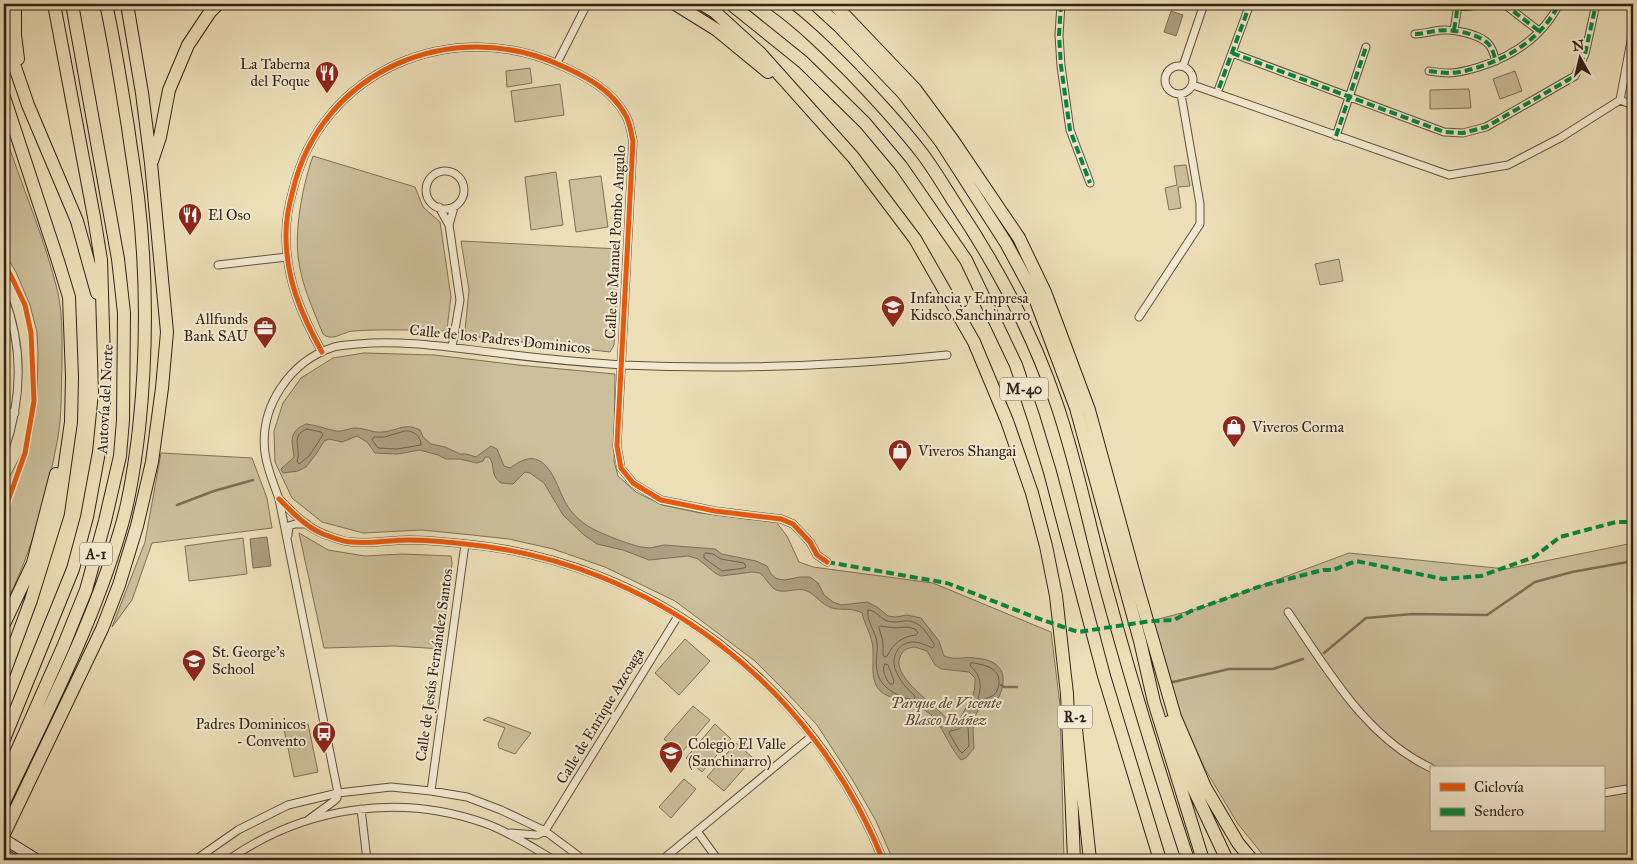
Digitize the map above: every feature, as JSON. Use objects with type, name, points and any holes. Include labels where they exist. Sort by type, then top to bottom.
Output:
[{"type":"highway","points":[[15,4],[15,35],[19,69],[28,105]]},
{"type":"highway","name":"Autovía del Norte","points":[[4,739],[64,592],[87,517],[99,452],[105,393],[101,260],[54,4]]},
{"type":"highway","name":"Autovía del Norte","points":[[4,780],[86,590],[108,512],[120,456],[123,420],[124,313],[118,259],[72,4]]},
{"type":"highway","points":[[4,802],[89,621],[121,529],[135,459],[144,386],[145,312],[142,253],[138,197],[115,44],[106,4]]},
{"type":"highway","points":[[4,834],[102,629],[120,584],[137,526],[152,462],[167,332],[151,163],[142,93],[127,4]]},
{"type":"highway","points":[[151,163],[160,137],[169,90],[188,45],[210,12],[218,4]]},
{"type":"highway","points":[[676,4],[718,30],[796,96]]},
{"type":"highway","points":[[702,4],[715,12],[760,53],[796,96],[853,157],[910,232],[974,342],[1007,421],[1032,494],[1046,546],[1056,596],[1067,694],[1074,860]]},
{"type":"highway","name":"M-40","points":[[731,4],[803,62],[865,123],[901,166],[966,260],[1016,365],[1034,419],[1050,472],[1104,676],[1160,860]]},
{"type":"highway","name":"M-40","points":[[774,4],[825,48],[882,105],[922,154],[985,248],[1015,303],[1057,405],[1138,702],[1188,860]]},
{"type":"highway","points":[[815,4],[903,94],[941,142],[1006,243],[1033,293],[1076,408],[1140,641],[1154,702],[1203,860]]},
{"type":"highway","points":[[834,4],[915,89],[952,139],[1018,238],[1027,256],[1044,292],[1089,410],[1175,717],[1205,787],[1238,843],[1252,860]]},
{"type":"highway","points":[[4,35],[28,105],[77,221],[103,317]]},
{"type":"highway","points":[[4,97],[69,297],[72,342],[71,422],[58,513],[26,614],[4,674]]},
{"type":"highway","points":[[4,624],[33,564],[52,491],[62,437],[71,422]]},
{"type":"highway","points":[[4,716],[18,688],[44,622],[64,592]]},
{"type":"highway","name":"R-2","points":[[1056,596],[1067,638],[1090,860]]},
{"type":"highway","points":[[4,657],[26,614]]},
{"type":"highway","points":[[1140,641],[1190,781],[1227,860]]},
{"type":"highway","points":[[4,816],[52,723],[73,688]]},
{"type":"highway","points":[[1152,838],[1152,860]]},
{"type":"street","points":[[557,63],[587,4]]},
{"type":"street","points":[[1061,4],[1059,35],[1061,66],[1070,130],[1090,183]]},
{"type":"street","points":[[1183,66],[1204,4]]},
{"type":"street","points":[[1219,88],[1250,4]]},
{"type":"street","points":[[1454,30],[1455,5],[1462,7],[1479,4]]},
{"type":"street","points":[[1504,4],[1539,31]]},
{"type":"street","points":[[1429,71],[1449,73],[1466,71],[1496,61],[1526,44],[1554,13],[1559,4]]},
{"type":"street","points":[[1232,53],[1444,132],[1463,133],[1486,127],[1576,76],[1585,54],[1596,4]]},
{"type":"street","points":[[1415,34],[1454,30],[1486,41],[1491,47],[1496,61]]},
{"type":"street","points":[[1192,85],[1449,175],[1508,166],[1560,138],[1620,100],[1633,30]]},
{"type":"street","name":"Calle de Manuel Pombo Angulo","points":[[322,352],[300,309],[291,283],[286,233],[288,210],[297,171],[309,147],[328,117],[353,92],[373,76],[416,56],[438,50],[484,46],[508,48],[530,53],[557,63],[597,83],[618,103],[627,117],[633,141],[617,446],[621,468],[633,483],[661,500],[715,511],[781,519],[794,524],[810,542],[816,556],[827,562]]},
{"type":"street","points":[[1336,136],[1366,48]]},
{"type":"street","points":[[1183,66],[1192,74],[1192,85],[1188,91],[1181,94],[1169,90],[1165,78],[1167,72],[1171,68],[1183,66]]},
{"type":"street","points":[[1139,317],[1200,224],[1200,204],[1181,94]]},
{"type":"street","points":[[1620,100],[1633,105]]},
{"type":"street","points":[[438,207],[454,207],[459,203],[463,196],[464,188],[462,180],[457,174],[450,171],[434,174],[426,186],[430,201],[438,207],[449,226],[460,300],[452,348]]},
{"type":"street","points":[[449,226],[454,207]]},
{"type":"street","points":[[218,265],[287,257]]},
{"type":"street","points":[[4,297],[13,324],[19,361],[18,395],[4,452]]},
{"type":"street","name":"Calle de los Padres Dominicos","points":[[338,793],[279,499],[268,468],[265,452],[266,421],[274,400],[285,382],[299,366],[336,346],[380,342],[420,344],[520,356],[622,364],[805,366],[948,355]]},
{"type":"street","points":[[4,411],[15,413]]},
{"type":"street","points":[[279,499],[295,515],[322,533],[351,542],[410,540],[504,548],[581,569],[613,581],[649,598],[719,643],[772,690],[824,751],[858,805],[883,860]]},
{"type":"street","points":[[287,538],[289,526],[307,524]]},
{"type":"street","name":"Calle de Jesús Fernández Santos","points":[[431,791],[465,544]]},
{"type":"street","points":[[1288,612],[1342,692],[1357,710],[1400,750],[1430,767]]},
{"type":"street","name":"Calle de Enrique Azcoaga","points":[[545,831],[678,616]]},
{"type":"street","points":[[662,860],[812,736]]},
{"type":"street","points":[[195,860],[238,830],[288,805],[338,793],[391,787],[467,797],[501,810],[545,831],[584,860]]},
{"type":"street","points":[[1604,792],[1633,788]]},
{"type":"street","points":[[308,820],[334,801],[338,793]]},
{"type":"street","points":[[228,860],[246,848],[287,827],[308,820],[361,809],[404,807],[447,813],[487,824],[508,833],[554,860]]},
{"type":"street","points":[[361,809],[367,860]]},
{"type":"street","points":[[508,833],[537,835],[545,831]]},
{"type":"street","points":[[697,831],[718,860]]},
{"type":"street","points":[[4,839],[38,860]]},
{"type":"street","points":[[4,854],[14,860]]},
{"type":"green space","points":[[530,68],[532,83],[507,87],[506,71]]},
{"type":"green space","points":[[1515,71],[1522,91],[1500,99],[1493,79]]},
{"type":"green space","points":[[560,84],[564,115],[515,122],[511,91]]},
{"type":"green space","points":[[1469,89],[1471,108],[1430,109],[1430,90]]},
{"type":"green space","points":[[4,131],[53,272],[60,302],[62,347],[60,419],[49,481],[30,546],[4,607],[4,487],[32,434],[37,396],[38,353],[37,332],[30,305],[16,272],[4,252]]},
{"type":"green space","points":[[313,156],[415,187],[423,207],[440,222],[451,297],[447,329],[444,331],[353,331],[330,337],[323,334],[305,286],[297,244],[301,205]]},
{"type":"green space","points":[[1186,165],[1190,186],[1178,187],[1181,208],[1169,210],[1165,188],[1177,185],[1174,166]]},
{"type":"green space","points":[[556,172],[563,225],[531,230],[525,177]]},
{"type":"green space","points":[[601,176],[608,227],[576,232],[569,180]]},
{"type":"green space","points":[[461,241],[619,249],[614,345],[610,352],[469,336],[465,330],[469,290]]},
{"type":"green space","points":[[1339,259],[1343,281],[1320,285],[1315,264]]},
{"type":"green space","name":"Parque de Vicente Blasco Ibáñez","points":[[364,353],[434,355],[615,374],[614,461],[618,476],[636,492],[662,505],[700,513],[776,522],[787,536],[799,562],[813,567],[933,583],[1051,632],[1060,705],[1064,860],[893,860],[876,821],[852,779],[817,725],[787,693],[755,661],[675,601],[605,567],[553,549],[509,539],[422,530],[363,533],[322,522],[292,498],[275,462],[274,431],[283,403],[301,378],[333,358]]},
{"type":"green space","points":[[161,453],[252,458],[267,498],[272,528],[152,543],[132,600],[112,627],[145,542]]},
{"type":"green space","points":[[299,533],[328,550],[365,556],[402,554],[451,556],[452,563],[442,649],[395,646],[324,648]]},
{"type":"green space","points":[[243,538],[247,574],[189,581],[185,546]]},
{"type":"green space","points":[[1633,543],[1633,860],[1267,860],[1238,824],[1205,769],[1174,701],[1151,621],[1201,608],[1349,553],[1506,569]]},
{"type":"green space","points":[[685,639],[710,661],[679,695],[655,673]]},
{"type":"green space","points":[[693,706],[710,720],[681,753],[664,739]]},
{"type":"green space","points":[[488,717],[531,733],[515,754],[499,748],[498,744],[505,728],[483,720]]},
{"type":"green space","points":[[308,724],[318,772],[294,777],[284,729]]},
{"type":"green space","points":[[715,724],[731,739],[702,772],[686,758]]},
{"type":"green space","points":[[736,743],[753,758],[724,791],[707,777]]},
{"type":"green space","points":[[684,779],[696,789],[671,818],[659,807]]},
{"type":"water","points":[[1171,11],[1183,15],[1176,36],[1164,32]]},
{"type":"water","points":[[306,424],[336,431],[355,428],[379,432],[410,427],[420,430],[423,437],[431,444],[445,447],[460,454],[476,457],[491,446],[497,449],[504,466],[510,468],[519,462],[535,459],[546,466],[551,472],[573,513],[582,522],[596,531],[641,547],[650,548],[664,545],[715,549],[722,554],[756,561],[767,566],[771,574],[777,579],[810,577],[818,583],[824,595],[841,605],[867,602],[888,616],[907,615],[921,618],[939,641],[944,656],[984,659],[997,665],[1003,675],[1002,689],[999,697],[982,706],[978,711],[974,722],[974,748],[966,758],[961,760],[938,723],[929,713],[880,691],[874,678],[872,642],[862,613],[854,610],[832,608],[807,591],[777,590],[760,573],[752,572],[721,576],[698,559],[688,556],[649,560],[623,550],[597,544],[584,535],[563,515],[544,483],[530,473],[525,472],[513,484],[501,483],[495,476],[489,457],[485,457],[483,461],[477,463],[460,459],[446,459],[420,450],[397,454],[375,453],[367,442],[357,436],[342,442],[329,439],[324,441],[306,467],[298,471],[283,473],[281,469],[294,457],[292,437],[300,427]],"holes":[[[915,647],[927,651],[935,665],[941,669],[969,672],[975,678],[972,699],[958,724],[952,726],[943,714],[912,687],[901,671],[900,657],[904,651]]]},
{"type":"water","points":[[267,537],[271,566],[253,568],[250,539]]},
{"type":"waterway","points":[[177,505],[214,491],[253,480]]},
{"type":"waterway","points":[[1324,653],[1366,618],[1412,614],[1487,615],[1535,582],[1572,572],[1633,561]]},
{"type":"waterway","points":[[1173,682],[1229,669],[1273,669],[1303,659]]},
{"type":"waterway","points":[[1001,685],[1004,687],[1017,687]]},
{"type":"marked path","points":[[1061,4],[1059,35],[1061,66],[1070,130],[1090,183]]},
{"type":"marked path","points":[[1219,88],[1250,4]]},
{"type":"marked path","points":[[1453,4],[1466,7],[1479,4]]},
{"type":"marked path","points":[[1504,4],[1539,31]]},
{"type":"marked path","points":[[1429,71],[1460,72],[1504,57],[1536,35],[1545,26],[1559,4]]},
{"type":"marked path","points":[[1232,53],[1444,132],[1463,133],[1486,127],[1575,76],[1585,54],[1596,4]]},
{"type":"marked path","points":[[1454,30],[1458,5]]},
{"type":"marked path","points":[[1415,34],[1441,30],[1464,32],[1486,42],[1493,51],[1496,61]]},
{"type":"marked path","points":[[1336,136],[1366,47]]},
{"type":"marked path","points":[[827,562],[947,583],[1078,632],[1151,621],[1174,620],[1191,611],[1261,586],[1323,570],[1333,570],[1356,561],[1443,579],[1481,576],[1534,557],[1560,537],[1616,522],[1633,522]]},
{"type":"cycle path","points":[[322,352],[296,296],[289,266],[286,229],[293,190],[308,148],[332,113],[362,85],[397,64],[436,51],[478,47],[520,52],[562,66],[598,85],[614,99],[627,119],[633,141],[617,446],[621,468],[633,483],[661,500],[715,511],[781,519],[793,524],[810,542],[817,555],[827,562]]},
{"type":"cycle path","points":[[4,263],[25,305],[31,333],[34,401],[25,453],[4,512]]},
{"type":"cycle path","points":[[279,499],[311,527],[323,534],[341,540],[349,542],[437,541],[534,556],[600,576],[661,606],[718,644],[770,688],[815,740],[853,797],[883,860]]},
{"type":"place","name":"La Taberna del Foque","points":[[327,94]]},
{"type":"place","name":"El Oso","points":[[190,236]]},
{"type":"place","name":"Infancia y Empresa Kidsco Sanchinarro","points":[[893,328]]},
{"type":"place","name":"Allfunds Bank SAU","points":[[265,349]]},
{"type":"place","name":"Viveros Corma","points":[[1234,448]]},
{"type":"place","name":"Viveros Shangai","points":[[900,472]]},
{"type":"place","name":"St. George's School","points":[[194,682]]},
{"type":"place","name":"Padres Dominicos - Convento","points":[[324,754]]},
{"type":"place","name":"Colegio El Valle (Sanchinarro)","points":[[671,774]]}]
